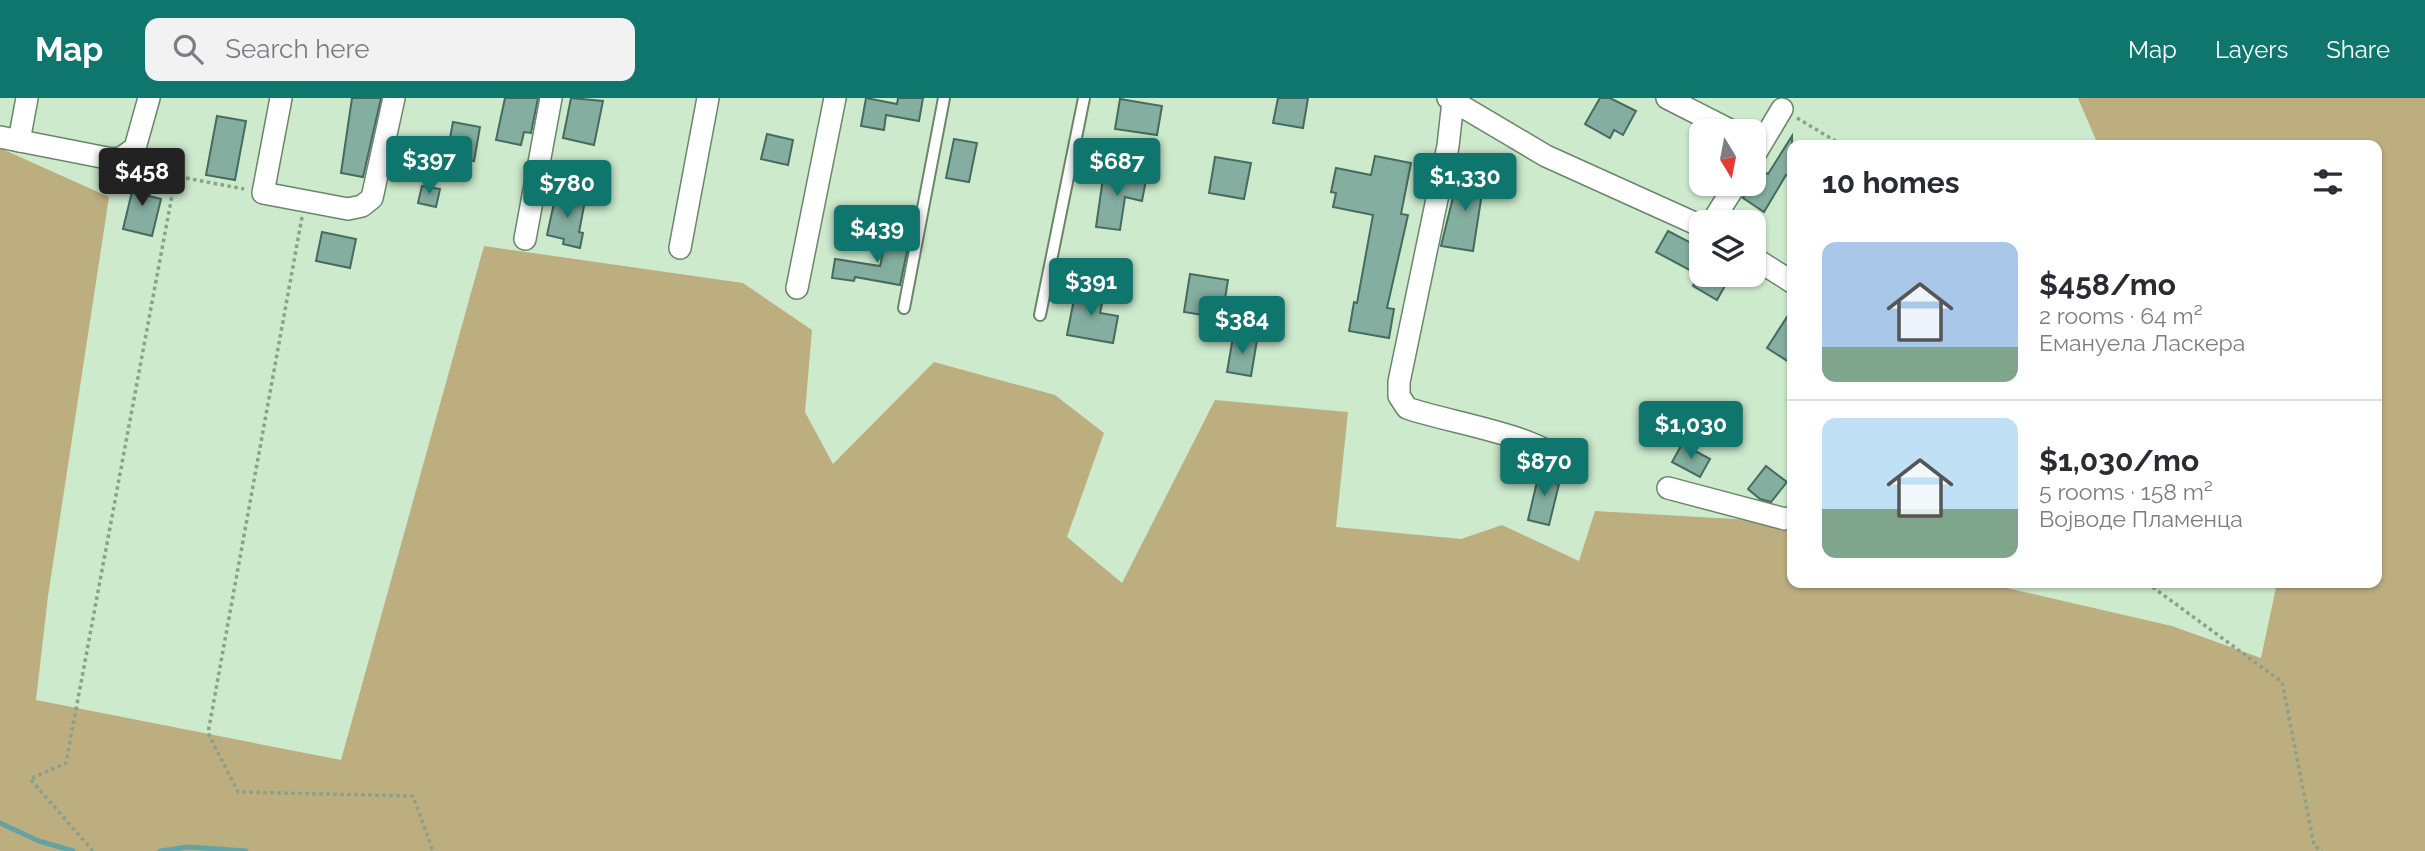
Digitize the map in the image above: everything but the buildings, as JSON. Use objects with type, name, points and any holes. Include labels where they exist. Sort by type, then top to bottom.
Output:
[{"type":"street","points":[[27,98],[9,139],[112,159],[135,148],[149,98]]},
{"type":"street","points":[[281,98],[263,193],[348,209],[362,206],[372,198],[394,98]]},
{"type":"street","points":[[525,239],[551,98]]},
{"type":"street","points":[[680,248],[708,98]]},
{"type":"street","points":[[797,288],[835,98]]},
{"type":"street","points":[[1667,98],[1708,119]]},
{"type":"street","points":[[1566,464],[1553,452],[1420,412],[1402,403],[1399,382],[1448,146],[1450,99],[1546,156],[1689,221]]},
{"type":"street","points":[[1766,133],[1782,109]]},
{"type":"street","points":[[1766,266],[1787,279]]},
{"type":"street","points":[[1668,488],[1787,518]]},
{"type":"lane","points":[[904,308],[944,98]]},
{"type":"lane","points":[[1040,315],[1084,98]]},
{"type":"path","points":[[1782,109],[1834,140]]},
{"type":"path","points":[[127,153],[137,169],[176,174],[263,193]]},
{"type":"path","points":[[93,851],[30,779],[66,762],[176,174]]},
{"type":"path","points":[[305,201],[227,616],[208,733],[238,792],[413,796],[433,851]]},
{"type":"path","points":[[2154,588],[2282,681],[2314,845],[2322,851]]},
{"type":"shaded area","points":[[2078,98],[2425,98],[2425,851],[0,851],[0,148],[109,197],[48,596],[36,700],[341,760],[484,246],[743,283],[812,330],[805,412],[833,464],[934,362],[1055,395],[1104,433],[1067,537],[1122,583],[1215,400],[1348,412],[1336,527],[1461,539],[1502,525],[1579,561],[1595,511],[1752,520],[1787,530],[1787,588],[2007,588],[2172,626],[2261,658],[2276,588],[2382,588],[2382,140],[2096,140]]},
{"type":"waterway","points":[[0,823],[39,841],[73,851]]},
{"type":"waterway","points":[[160,851],[188,847],[246,851]]}]
